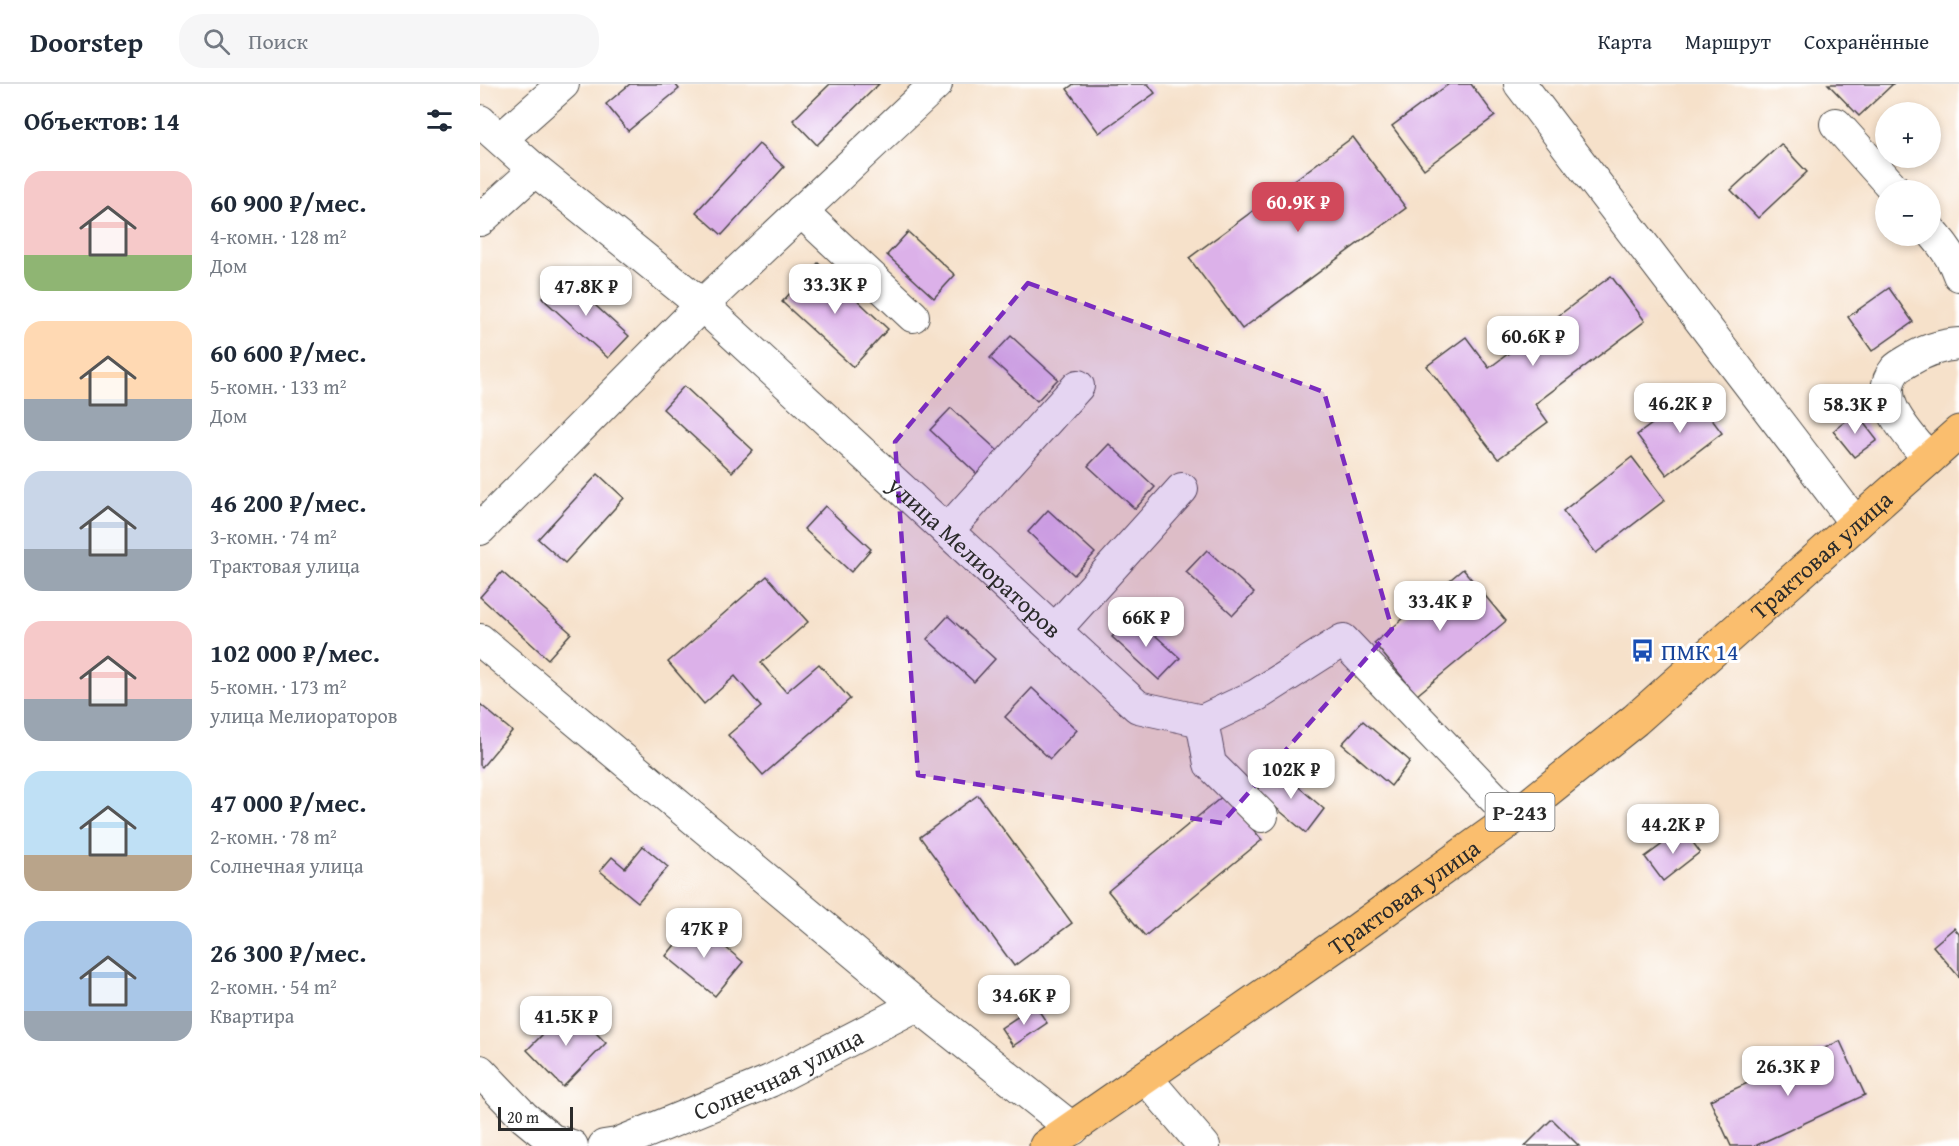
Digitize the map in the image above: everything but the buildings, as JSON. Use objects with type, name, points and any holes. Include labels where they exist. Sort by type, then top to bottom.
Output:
[{"type":"highway","name":"Трактовая улица","points":[[1046,1146],[1349,936],[1512,818],[1635,720],[1959,432]]},
{"type":"street","points":[[490,130],[563,84]]},
{"type":"street","points":[[480,529],[702,305],[936,84]]},
{"type":"street","points":[[1520,84],[1856,524]]},
{"type":"street","points":[[1836,124],[1886,180]]},
{"type":"street","name":"улица Мелиораторов","points":[[490,130],[535,170],[702,305],[1138,706],[1202,721]]},
{"type":"street","points":[[480,220],[535,170]]},
{"type":"street","points":[[801,211],[914,316]]},
{"type":"street","points":[[1941,243],[1959,275]]},
{"type":"street","points":[[1929,459],[1897,419],[1890,404],[1888,386],[1895,370],[1917,355],[1948,345],[1959,344]]},
{"type":"street","points":[[948,531],[1078,386]]},
{"type":"street","points":[[1055,630],[1182,489]]},
{"type":"street","points":[[480,640],[917,1005],[1073,1129]]},
{"type":"street","points":[[1262,816],[1210,764],[1202,721],[1257,695],[1343,640],[1512,818]]},
{"type":"street","name":"Солнечная улица","points":[[603,1146],[617,1144],[770,1081],[917,1005]]},
{"type":"street","points":[[480,1071],[538,1129],[552,1140],[572,1146]]},
{"type":"street","points":[[1146,1078],[1204,1146]]},
{"type":"highlighted area","points":[[1028,283],[1324,392],[1392,629],[1222,823],[918,775],[895,442]]},
{"type":"place","name":"ПМК 14","points":[[1643,651]]}]
